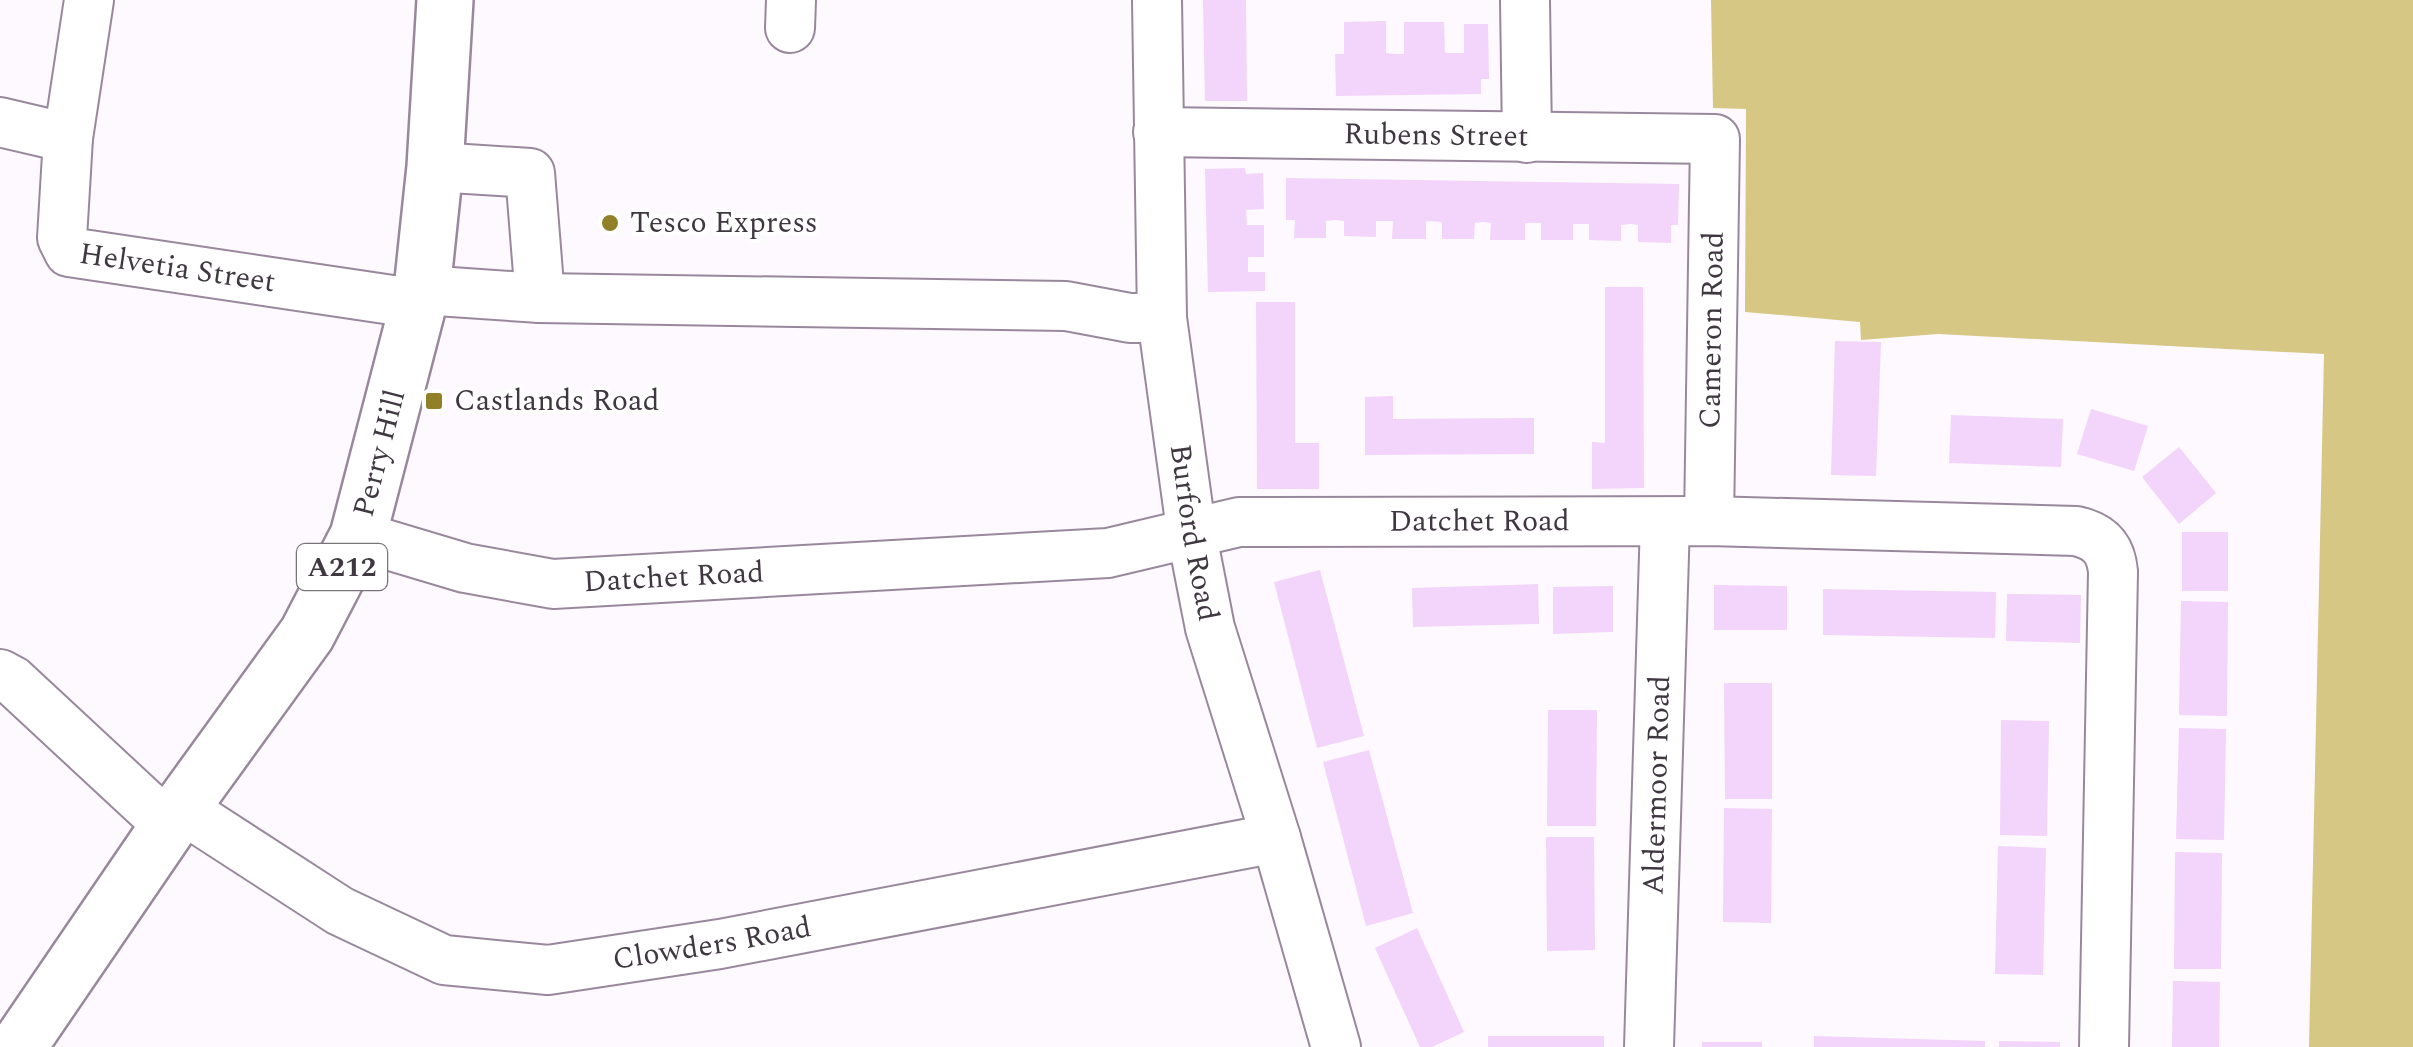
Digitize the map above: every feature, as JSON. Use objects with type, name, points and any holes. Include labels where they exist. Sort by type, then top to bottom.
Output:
[{"type":"main road","name":"Perry Hill","points":[[18,1047],[175,817],[307,634],[358,536],[420,297],[434,167],[445,0]]},
{"type":"street","name":"Helvetia Street","points":[[89,0],[68,138],[62,238],[70,252],[420,297]]},
{"type":"street","name":"Burford Road","points":[[1158,0],[1162,318],[1192,536],[1210,628],[1336,1047]]},
{"type":"street","points":[[1525,0],[1527,138]]},
{"type":"street","points":[[0,122],[68,138]]},
{"type":"street","name":"Rubens Street","points":[[1158,132],[1715,139]]},
{"type":"street","name":"Cameron Road","points":[[1687,521],[1715,139]]},
{"type":"street","points":[[434,167],[530,173],[540,298]]},
{"type":"street","points":[[420,297],[1066,306],[1130,318],[1162,318]]},
{"type":"street","name":"Datchet Road","points":[[358,536],[465,568],[554,584],[1108,553],[1239,522],[1687,521],[2090,534],[2108,551],[2114,572],[2104,1047]]},
{"type":"street","name":"Aldermoor Road","points":[[1649,1047],[1687,521]]},
{"type":"street","name":"Clowders Road","points":[[4,681],[175,817],[340,911],[444,960],[548,970],[739,940],[1276,838]]},
{"type":"shaded area","points":[[1711,0],[2413,0],[2413,1047],[2309,1047],[2324,354],[1938,334],[1861,340],[1860,322],[1745,312],[1746,109],[1713,108]]},
{"type":"building","points":[[1203,0],[1246,0],[1247,101],[1205,101]]},
{"type":"building","points":[[1386,21],[1386,53],[1395,54],[1404,54],[1404,22],[1444,22],[1445,53],[1464,53],[1464,24],[1488,24],[1489,79],[1481,79],[1481,94],[1336,96],[1335,54],[1344,54],[1344,22]]},
{"type":"building","points":[[1245,168],[1246,174],[1263,173],[1264,209],[1246,210],[1247,225],[1264,225],[1264,257],[1248,257],[1248,272],[1265,272],[1265,291],[1208,292],[1205,169]]},
{"type":"building","points":[[1286,178],[1679,184],[1678,225],[1671,225],[1671,243],[1638,242],[1638,225],[1630,224],[1621,225],[1621,241],[1589,240],[1589,224],[1573,224],[1573,240],[1541,240],[1541,223],[1525,223],[1525,240],[1490,240],[1491,223],[1483,222],[1475,223],[1474,239],[1442,239],[1442,222],[1426,221],[1426,239],[1392,239],[1393,221],[1376,221],[1376,237],[1344,236],[1344,221],[1335,220],[1326,221],[1326,238],[1294,238],[1295,220],[1286,220]]},
{"type":"building","points":[[1605,287],[1643,287],[1644,488],[1592,489],[1592,442],[1605,443]]},
{"type":"building","points":[[1256,302],[1295,302],[1295,443],[1319,443],[1319,489],[1257,489]]},
{"type":"building","points":[[1835,341],[1881,342],[1876,476],[1831,475]]},
{"type":"building","points":[[1393,396],[1393,419],[1534,418],[1534,454],[1365,455],[1365,397]]},
{"type":"building","points":[[2091,409],[2148,426],[2134,471],[2077,454]]},
{"type":"building","points":[[1951,415],[2063,419],[2061,467],[1949,463]]},
{"type":"building","points":[[2179,447],[2216,493],[2179,524],[2142,477]]},
{"type":"building","points":[[2182,532],[2228,532],[2228,591],[2182,591]]},
{"type":"building","points":[[1320,570],[1364,736],[1317,748],[1274,582]]},
{"type":"building","points":[[1538,584],[1539,624],[1413,627],[1412,588]]},
{"type":"building","points":[[1714,585],[1787,586],[1787,630],[1714,630]]},
{"type":"building","points":[[1613,586],[1613,632],[1553,634],[1553,587]]},
{"type":"building","points":[[1823,589],[1996,592],[1995,638],[1823,635]]},
{"type":"building","points":[[2007,594],[2081,595],[2080,643],[2006,641]]},
{"type":"building","points":[[2181,601],[2228,602],[2227,716],[2179,715]]},
{"type":"building","points":[[1724,683],[1772,683],[1772,799],[1725,799]]},
{"type":"building","points":[[1548,710],[1597,710],[1596,826],[1547,826]]},
{"type":"building","points":[[2001,720],[2049,721],[2047,836],[2000,835]]},
{"type":"building","points":[[2179,728],[2226,729],[2224,840],[2176,839]]},
{"type":"building","points":[[1369,750],[1413,913],[1366,926],[1323,762]]},
{"type":"building","points":[[1724,808],[1772,809],[1771,923],[1723,922]]},
{"type":"building","points":[[1546,837],[1594,837],[1595,950],[1547,951]]},
{"type":"building","points":[[1998,846],[2046,848],[2043,975],[1995,974]]},
{"type":"building","points":[[2175,852],[2222,853],[2221,969],[2174,969]]},
{"type":"building","points":[[1417,928],[1464,1032],[1432,1047],[1420,1047],[1375,948]]},
{"type":"building","points":[[2173,981],[2220,982],[2219,1047],[2172,1047]]},
{"type":"building","points":[[1488,1036],[1604,1036],[1604,1047],[1488,1047]]},
{"type":"building","points":[[1814,1036],[1985,1041],[1985,1047],[1814,1047]]},
{"type":"building","points":[[1999,1041],[2060,1042],[2060,1047],[1999,1047]]},
{"type":"building","points":[[1702,1042],[1762,1042],[1762,1047],[1702,1047]]},
{"type":"place","name":"Tesco Express","points":[[610,223]]},
{"type":"place","name":"Castlands Road","points":[[434,401]]}]
